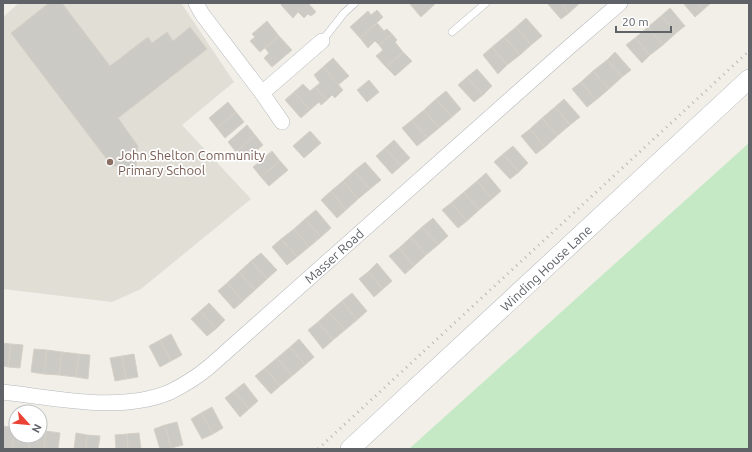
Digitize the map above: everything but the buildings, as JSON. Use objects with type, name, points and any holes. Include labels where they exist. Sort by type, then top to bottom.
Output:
[{"type":"street","points":[[196,3],[202,14],[282,122]]},
{"type":"street","name":"Masser Road","points":[[3,392],[93,403],[122,403],[147,399],[169,392],[190,382],[209,367],[620,3]]},
{"type":"street","points":[[262,93],[322,41]]},
{"type":"street","name":"Winding House Lane","points":[[350,449],[746,82]]},
{"type":"lane","points":[[322,41],[344,13],[355,3]]},
{"type":"lane","points":[[452,32],[486,3]]},
{"type":"shaded area","name":"John Shelton Community Primary School","points":[[19,3],[181,3],[234,82],[182,125],[251,199],[141,289],[112,302],[3,289],[3,17]]},
{"type":"green space","points":[[749,143],[749,449],[409,449]]},
{"type":"railway","points":[[318,449],[749,51]]},
{"type":"place","name":"John Shelton Community Primary School","points":[[110,162]]}]
